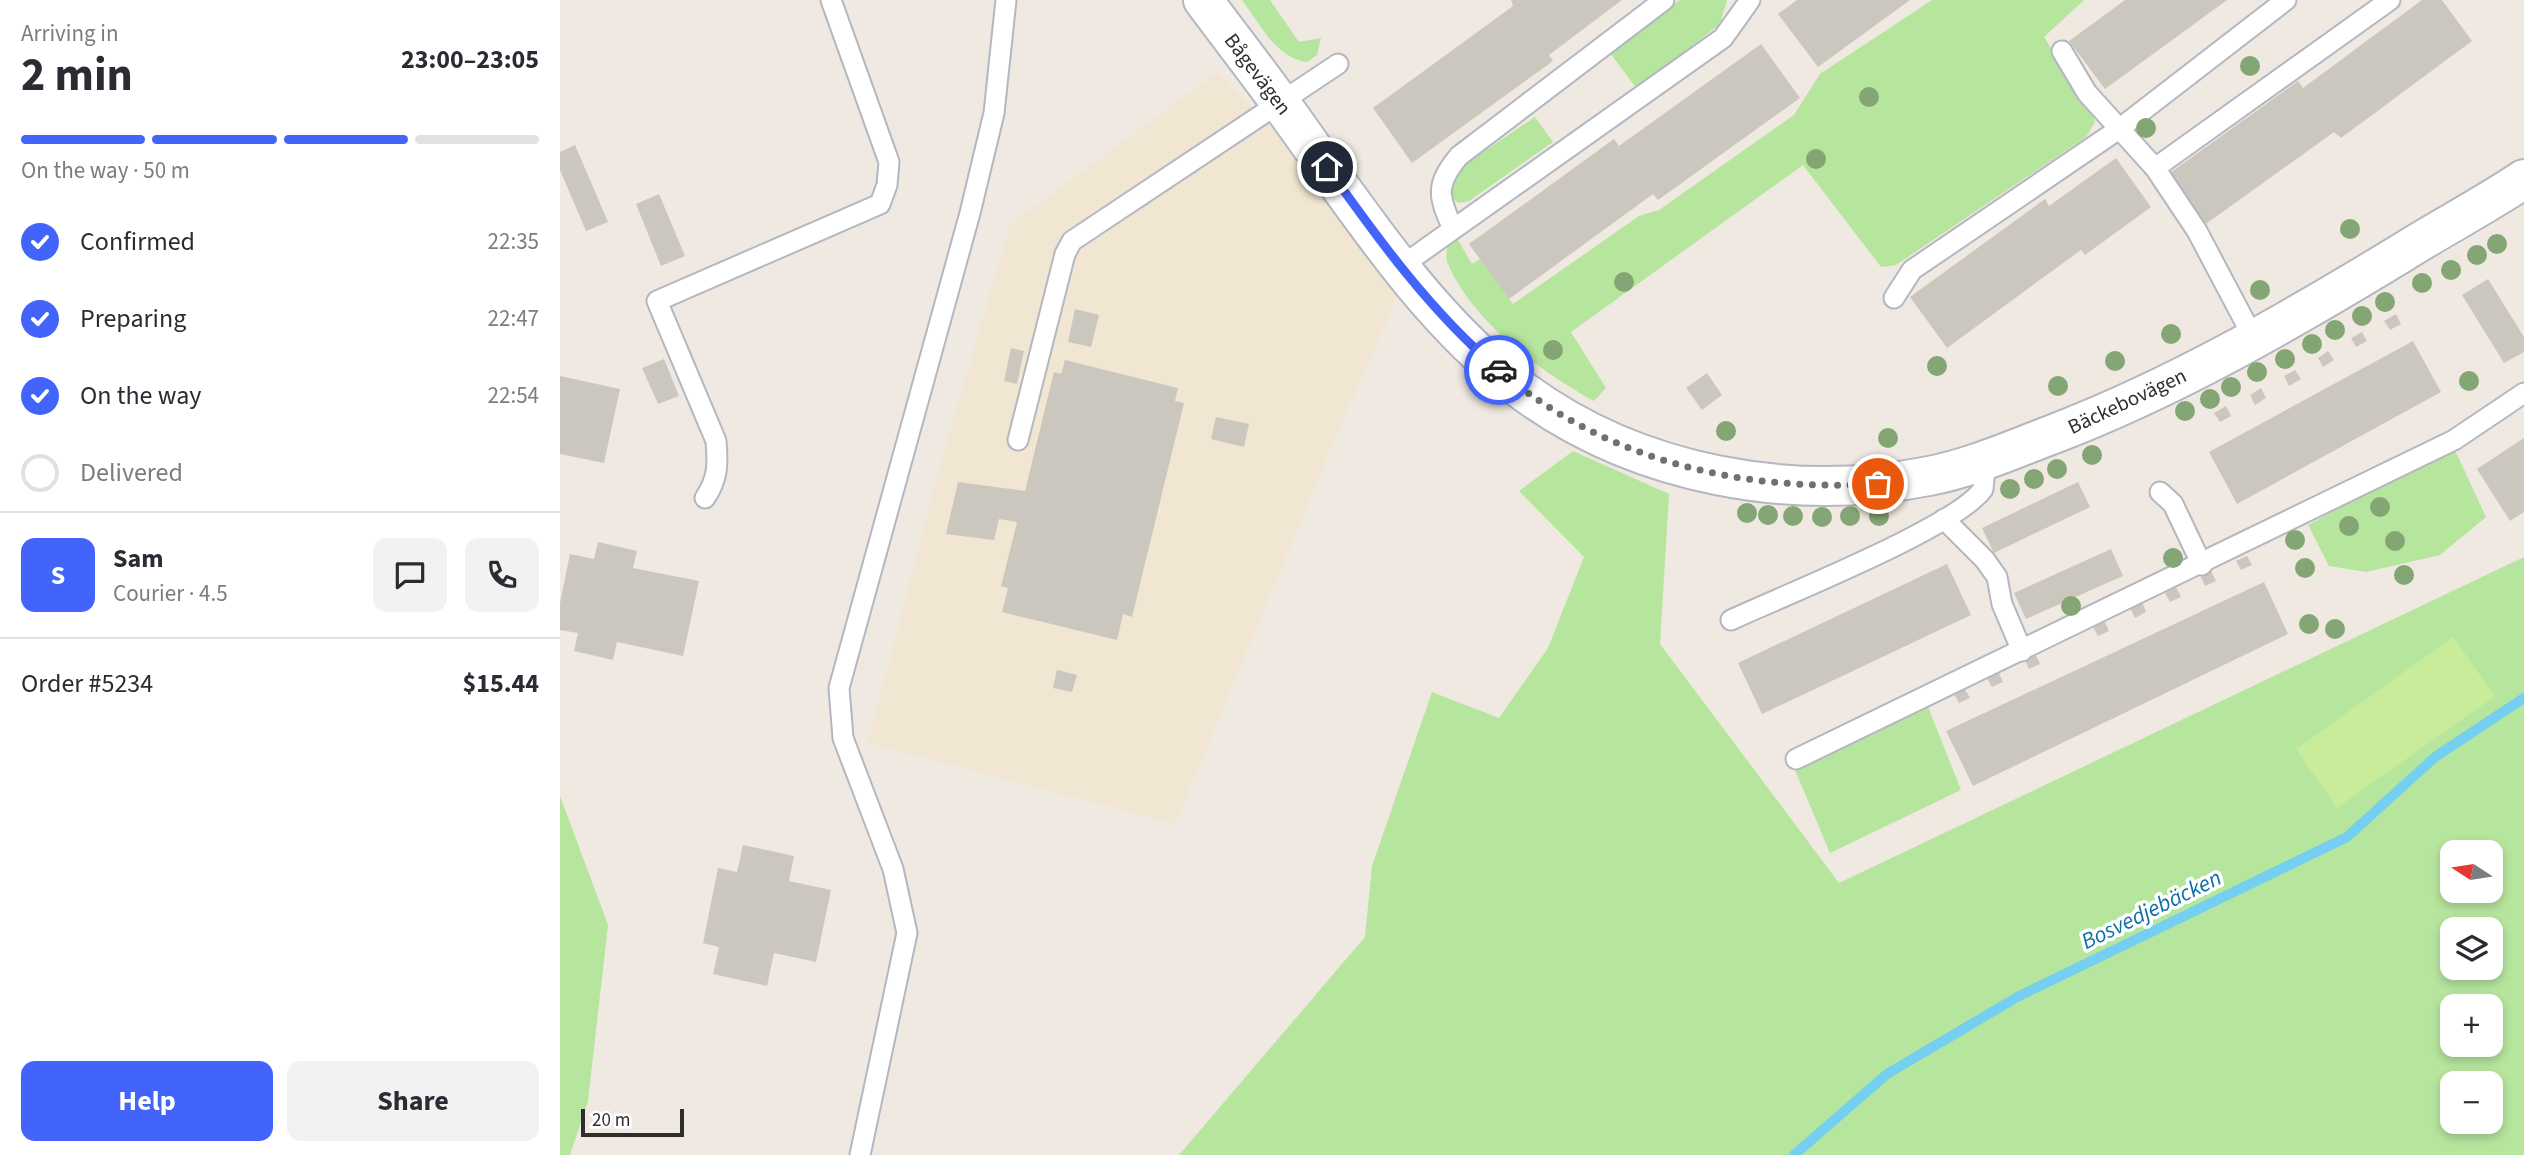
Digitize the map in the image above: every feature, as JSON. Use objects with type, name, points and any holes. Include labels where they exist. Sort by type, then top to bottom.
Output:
[{"type":"street","name":"Bågevägen","points":[[1203,0],[1400,267],[1469,345],[1524,391],[1594,432],[1644,455],[1688,469]]},
{"type":"street","name":"Bäckebovägen","points":[[1688,469],[1738,480],[1841,486],[1931,476],[1986,460],[2117,409],[2255,340],[2524,178]]},
{"type":"lane","points":[[705,498],[714,486],[719,466],[716,441],[657,301],[880,204],[887,186],[890,162],[831,0]]},
{"type":"lane","points":[[860,1155],[907,933],[893,869],[843,738],[839,688],[976,188],[994,113],[1006,0]]},
{"type":"lane","points":[[1453,229],[1440,200],[1443,176],[1459,156],[1664,0]]},
{"type":"lane","points":[[1894,298],[1912,270],[2119,128],[2286,0]]},
{"type":"lane","points":[[2155,168],[2390,0]]},
{"type":"lane","points":[[1400,267],[1723,38],[1748,1]]},
{"type":"lane","points":[[2062,51],[2087,93],[2155,168],[2197,231],[2255,340]]},
{"type":"lane","points":[[1018,440],[1065,254],[1072,241],[1338,64]]},
{"type":"lane","points":[[1796,759],[2202,565],[2454,440],[2524,393]]},
{"type":"lane","points":[[1731,620],[1905,540],[1977,499],[1983,489],[1986,460]]},
{"type":"lane","points":[[2160,492],[2173,505],[2202,565]]},
{"type":"lane","points":[[1944,519],[1997,577],[2002,604],[2022,651]]},
{"type":"shaded area","points":[[1218,72],[1276,133],[1397,298],[1338,431],[1175,824],[868,743],[939,470],[1010,225]]},
{"type":"green space","points":[[1242,0],[1270,0],[1299,42],[1321,38],[1317,55],[1307,62],[1286,54],[1270,39]]},
{"type":"green space","points":[[1680,0],[1727,0],[1720,24],[1637,89],[1610,53]]},
{"type":"green space","points":[[1932,0],[2084,0],[2044,37],[2091,111],[2095,122],[2086,137],[1896,265],[1881,267],[1803,165],[1571,332],[1606,388],[1594,401],[1552,376],[1510,343],[1474,306],[1459,285],[1446,257],[1448,243],[1458,240],[1472,264],[1480,259],[1513,304],[1639,216],[1659,210],[1794,115],[1820,74]]},
{"type":"green space","points":[[1535,117],[1553,142],[1469,201],[1458,203],[1449,194],[1464,165]]},
{"type":"green space","points":[[2453,446],[2486,517],[2440,555],[2366,572],[2329,566],[2308,525]]},
{"type":"green space","points":[[1573,451],[1669,494],[1660,644],[1839,883],[2524,557],[2524,1155],[1179,1155],[1365,937],[1372,866],[1432,692],[1499,718],[1548,648],[1584,557],[1519,491]]},
{"type":"green space","points":[[2453,637],[2495,696],[2337,808],[2296,749]]},
{"type":"green space","points":[[1926,702],[1961,790],[1830,853],[1795,770]]},
{"type":"green space","points":[[560,796],[608,925],[588,1101],[570,1155],[560,1155]]},
{"type":"building","points":[[1511,0],[1622,0],[1549,55],[1553,61],[1412,163],[1373,108],[1513,6]]},
{"type":"building","points":[[1797,0],[1910,0],[1818,67],[1778,14]]},
{"type":"building","points":[[2125,0],[2227,0],[2105,89],[2069,41]]},
{"type":"building","points":[[2422,0],[2442,0],[2472,41],[2341,138],[2334,132],[2203,226],[2167,175],[2298,81],[2303,88]]},
{"type":"building","points":[[1761,44],[1800,98],[1658,200],[1653,194],[1509,299],[1469,244],[1614,139],[1619,146]]},
{"type":"building","points":[[575,145],[608,222],[586,231],[560,170],[560,152]]},
{"type":"building","points":[[2116,158],[2151,207],[2085,255],[2081,250],[1947,348],[1910,297],[2045,199],[2049,206]]},
{"type":"building","points":[[659,194],[685,256],[661,266],[636,204]]},
{"type":"building","points":[[2488,279],[2524,337],[2524,352],[2504,363],[2462,295]]},
{"type":"building","points":[[1075,309],[1099,315],[1091,347],[1068,342]]},
{"type":"building","points":[[2396,314],[2401,324],[2390,330],[2384,321]]},
{"type":"building","points":[[2362,332],[2367,341],[2356,347],[2351,338]]},
{"type":"building","points":[[2413,341],[2441,392],[2237,504],[2209,452]]},
{"type":"building","points":[[1011,348],[1024,351],[1017,384],[1004,381]]},
{"type":"building","points":[[2328,351],[2334,360],[2323,367],[2318,358]]},
{"type":"building","points":[[664,359],[679,396],[658,404],[642,368]]},
{"type":"building","points":[[1065,360],[1178,388],[1175,401],[1184,403],[1132,617],[1123,614],[1117,640],[1002,612],[1008,588],[1001,586],[1017,522],[999,519],[994,540],[946,534],[958,482],[1025,491],[1054,372],[1061,374]]},
{"type":"building","points":[[2295,370],[2301,379],[2289,386],[2284,376]]},
{"type":"building","points":[[1707,373],[1722,395],[1702,410],[1686,388]]},
{"type":"building","points":[[560,376],[620,389],[604,463],[560,454]]},
{"type":"building","points":[[2261,388],[2266,398],[2255,405],[2250,395]]},
{"type":"building","points":[[2226,406],[2231,416],[2220,422],[2214,413]]},
{"type":"building","points":[[1216,417],[1249,424],[1244,447],[1211,439]]},
{"type":"building","points":[[2524,438],[2524,512],[2510,521],[2477,469]]},
{"type":"building","points":[[2078,482],[2090,507],[1994,553],[1982,528]]},
{"type":"building","points":[[598,542],[637,551],[633,568],[699,581],[683,656],[617,642],[613,660],[574,651],[578,633],[560,630],[560,603],[570,554],[594,559]]},
{"type":"building","points":[[2111,549],[2123,576],[2026,619],[2014,593]]},
{"type":"building","points":[[2247,556],[2252,565],[2241,570],[2236,561]]},
{"type":"building","points":[[1947,564],[1971,615],[1762,714],[1738,663]]},
{"type":"building","points":[[2211,571],[2216,581],[2205,586],[2201,577]]},
{"type":"building","points":[[2264,582],[2288,634],[1973,786],[1946,731]]},
{"type":"building","points":[[2176,587],[2181,597],[2170,602],[2165,593]]},
{"type":"building","points":[[2142,602],[2146,612],[2135,618],[2130,608]]},
{"type":"building","points":[[2105,622],[2109,631],[2098,636],[2093,627]]},
{"type":"building","points":[[2036,655],[2040,664],[2029,669],[2025,660]]},
{"type":"building","points":[[1057,670],[1077,675],[1072,692],[1053,688]]},
{"type":"building","points":[[1999,673],[2003,682],[1992,687],[1987,678]]},
{"type":"building","points":[[1965,689],[1970,698],[1959,703],[1954,694]]},
{"type":"building","points":[[743,845],[794,856],[789,881],[831,890],[816,962],[774,953],[767,986],[713,974],[719,947],[703,943],[718,868],[737,872]]},
{"type":"waterway","name":"Bosvedjebäcken","points":[[1794,1155],[1887,1074],[2019,996],[2347,837],[2435,757],[2524,698]]},
{"type":"way so far","points":[[1499,370],[1524,391],[1594,432],[1644,455],[1688,469],[1738,480],[1787,485],[1878,484]]},
{"type":"route","points":[[1327,167],[1400,267],[1469,345],[1499,370]]}]
